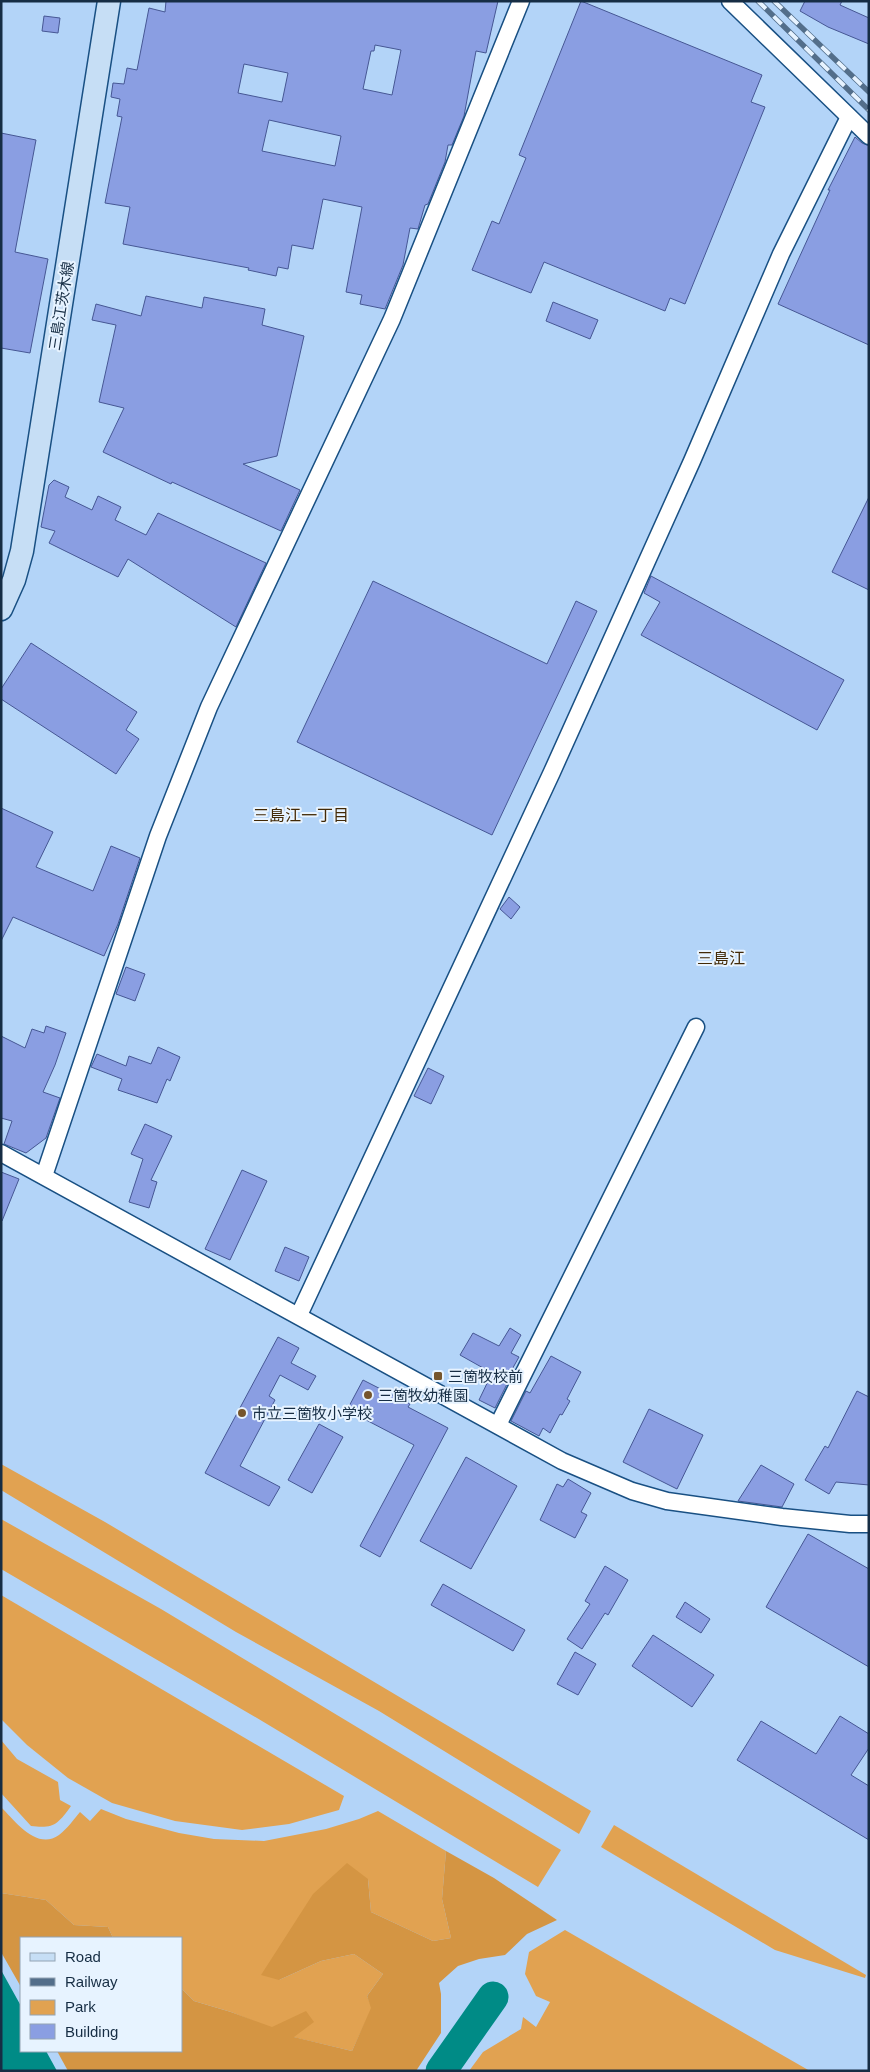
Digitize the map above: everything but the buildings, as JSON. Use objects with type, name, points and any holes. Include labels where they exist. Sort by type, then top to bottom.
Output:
[{"type":"main road","name":"三島江茨木線","points":[[1,609],[14,580],[22,551],[109,1]]},
{"type":"street","points":[[44,1176],[158,836],[209,707],[392,319],[521,1]]},
{"type":"street","points":[[730,1],[869,136]]},
{"type":"street","points":[[299,1315],[552,772],[692,461],[781,254],[849,117]]},
{"type":"street","points":[[498,1425],[696,1027]]},
{"type":"street","points":[[1,1153],[562,1461],[632,1491],[667,1501],[782,1517],[850,1524],[869,1524]]},
{"type":"green space","points":[[1,1464],[105,1522],[591,1811],[579,1834],[379,1711],[236,1632],[1,1490]]},
{"type":"green space","points":[[1,1519],[161,1609],[561,1850],[538,1887],[257,1718],[1,1569]]},
{"type":"green space","points":[[1,1595],[344,1796],[339,1810],[289,1824],[242,1830],[175,1821],[112,1803],[68,1778],[27,1745],[1,1719]]},
{"type":"green space","points":[[1,1740],[17,1759],[58,1782],[60,1800],[71,1806],[55,1824],[45,1827],[31,1826],[1,1793]]},
{"type":"green space","points":[[1,1807],[27,1832],[43,1839],[51,1839],[59,1835],[80,1812],[90,1821],[101,1809],[126,1819],[179,1833],[214,1839],[264,1841],[326,1829],[378,1811],[446,1851],[442,1899],[451,1938],[433,1941],[371,1912],[368,1879],[279,1980],[321,1961],[354,1954],[383,1974],[367,1996],[372,2008],[352,2051],[293,2037],[231,2012],[194,2001],[182,1989],[182,1937],[113,1937],[108,1927],[74,1925],[46,1900],[1,1893]]},
{"type":"green space","points":[[614,1825],[866,1975],[865,1978],[775,1950],[601,1847]]},
{"type":"green space","points":[[565,1930],[810,2071],[469,2071],[483,2052],[521,2029],[523,2017],[536,2027],[550,2002],[536,1996],[525,1974],[529,1952]]},
{"type":"shaded area","points":[[446,1851],[494,1878],[557,1920],[527,1934],[505,1955],[479,1959],[458,1966],[439,1983],[441,1994],[441,2033],[416,2071],[68,2071],[58,2052],[182,2052],[182,1989],[194,2001],[272,2027],[306,2011],[314,2022],[294,2037],[352,2051],[371,2008],[367,1996],[383,1974],[354,1954],[321,1961],[279,1980],[261,1975],[313,1894],[347,1863],[368,1879],[371,1912],[433,1941],[451,1938],[442,1899]]},
{"type":"shaded area","points":[[1,1893],[46,1900],[74,1925],[108,1927],[113,1937],[20,1937],[20,1985],[1,1952]]},
{"type":"shaded area","points":[[1,1970],[20,2004],[20,2052],[47,2052],[57,2071],[1,2071]]},
{"type":"waterway","points":[[441,2071],[493,1997]]},
{"type":"railway","points":[[758,1],[869,110]]},
{"type":"railway","points":[[774,1],[869,92]]},
{"type":"place","name":"三箇牧校前","points":[[438,1376]]},
{"type":"place","name":"三箇牧幼稚園","points":[[368,1395]]},
{"type":"place","name":"市立三箇牧小学校","points":[[242,1413]]},
{"type":"district","name":"三島江一丁目","points":[[301,815]]},
{"type":"district","name":"三島江","points":[[721,958]]}]
